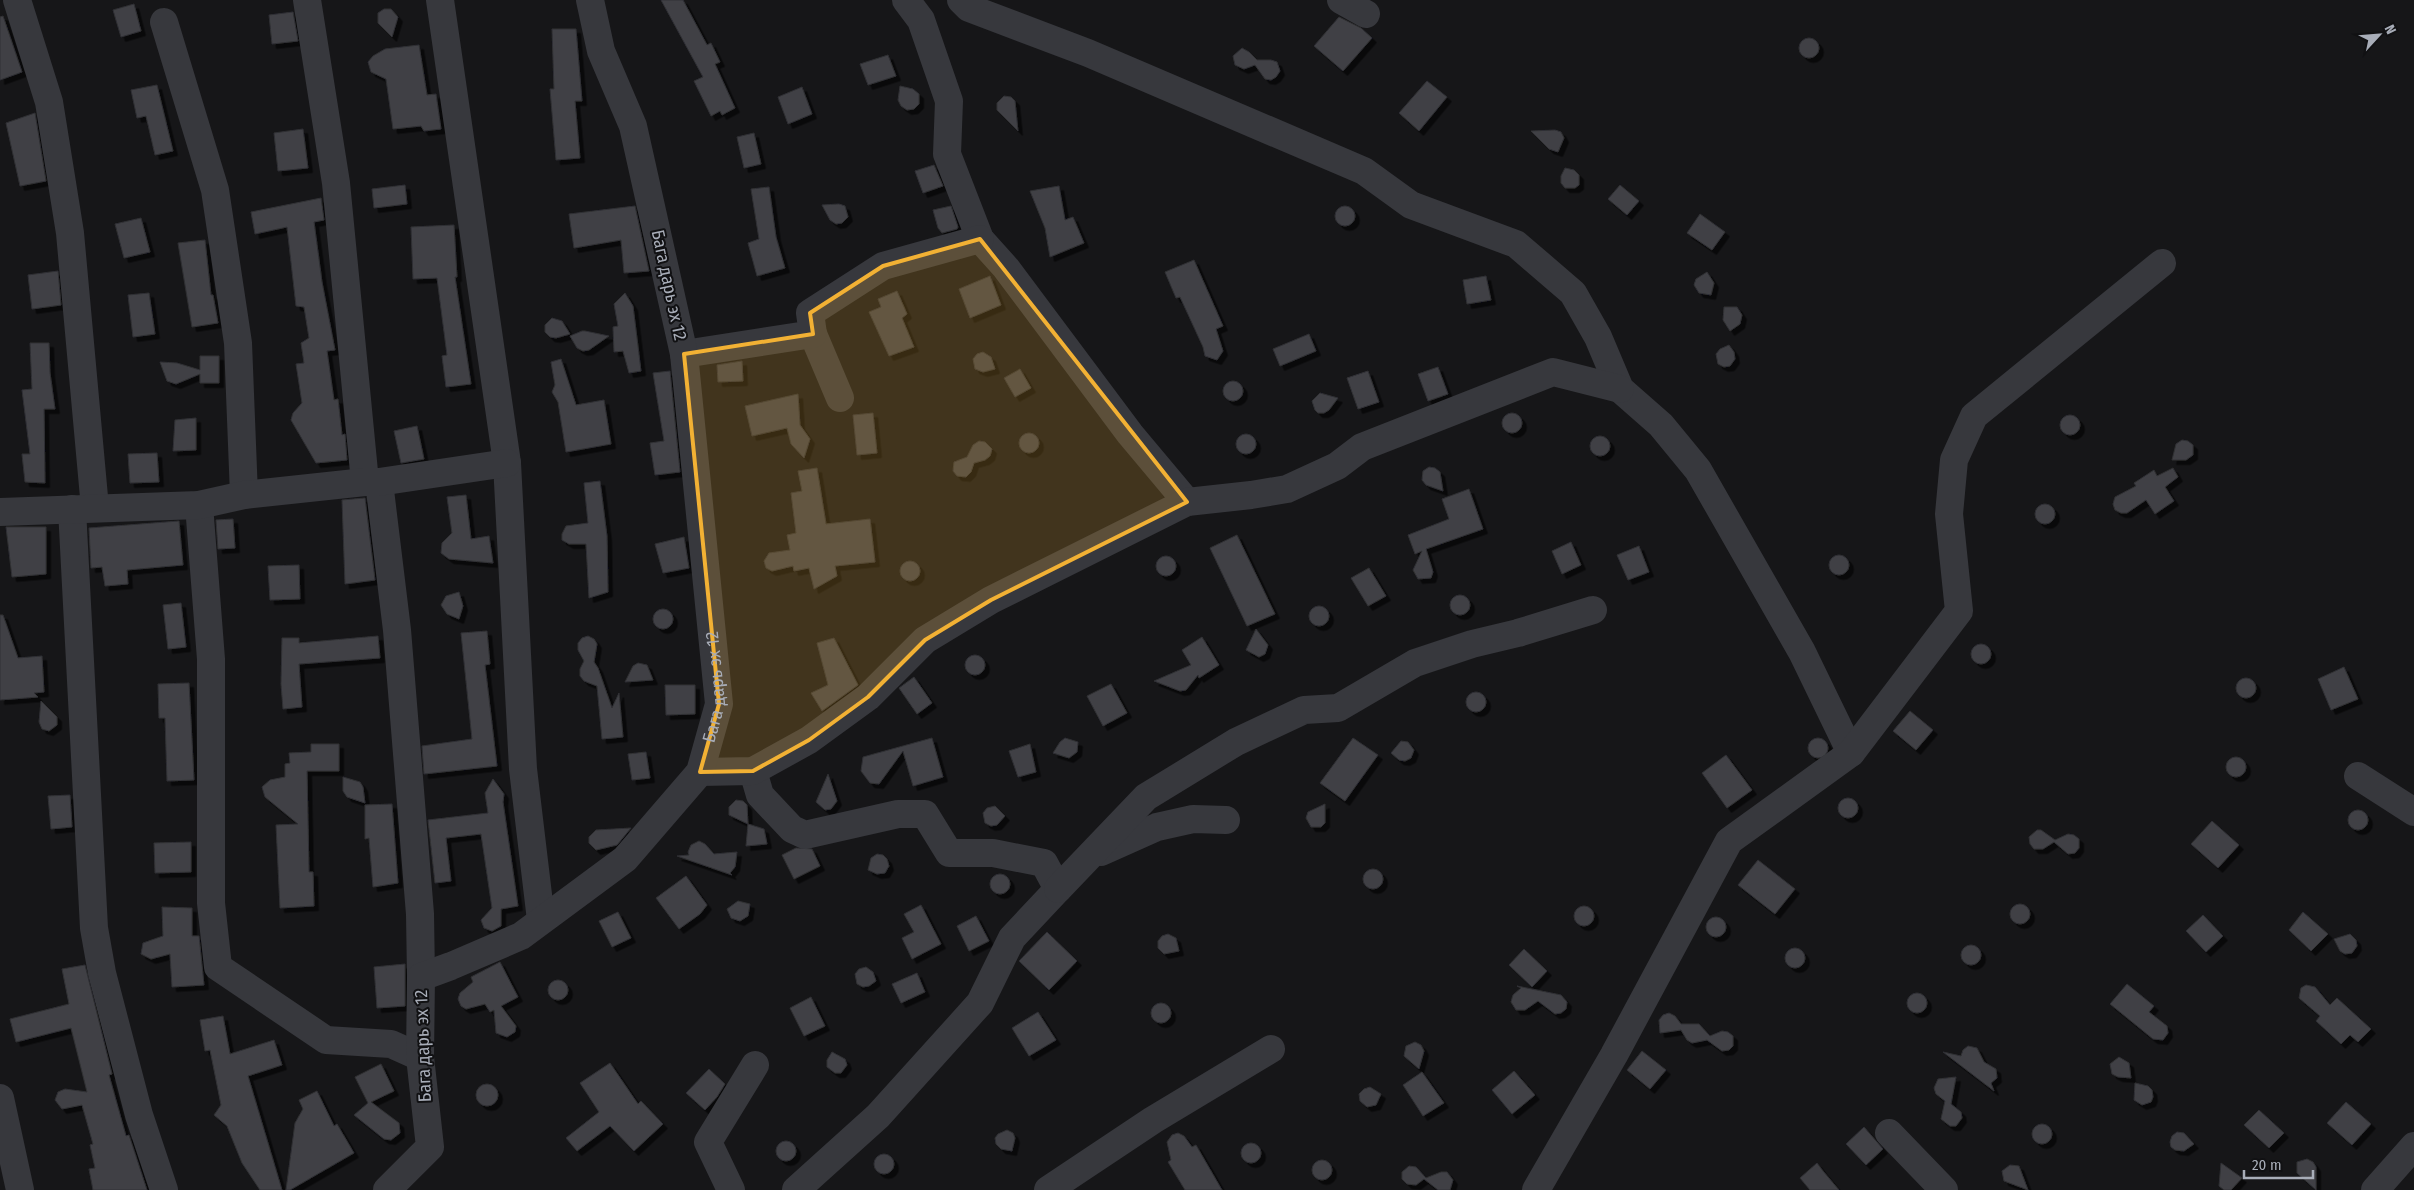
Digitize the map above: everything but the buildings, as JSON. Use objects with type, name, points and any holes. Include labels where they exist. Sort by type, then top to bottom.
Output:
[{"type":"street","points":[[17,0],[49,102],[70,233],[84,508],[94,928],[102,973],[136,1106],[164,1190]]},
{"type":"street","points":[[307,0],[336,183],[372,482],[397,630],[420,914],[421,977]]},
{"type":"street","points":[[440,0],[507,463],[523,770],[541,920]]},
{"type":"street","name":"Бага дарь эх 12","points":[[387,1190],[430,1147],[420,1058],[421,977],[521,936],[625,859],[700,772],[719,704],[684,354],[633,126],[601,52],[590,0]]},
{"type":"street","points":[[906,0],[921,20],[949,101],[947,154],[980,240],[1006,268],[1130,434],[1187,502]]},
{"type":"street","points":[[961,0],[969,8],[1088,53],[1364,171],[1410,205],[1516,244],[1573,293],[1598,337],[1620,389],[1661,425],[1698,470],[1802,652],[1851,753]]},
{"type":"street","points":[[1341,0],[1366,14]]},
{"type":"street","points":[[164,22],[215,190],[238,343],[244,495]]},
{"type":"street","points":[[840,398],[813,334],[810,313],[884,266],[980,240]]},
{"type":"street","points":[[1536,1190],[1614,1055],[1729,841],[1851,753],[1959,611],[1948,514],[1954,460],[1974,416],[2162,263]]},
{"type":"street","points":[[684,354],[813,334]]},
{"type":"street","points":[[700,772],[753,771],[809,740],[868,697],[925,640],[990,600],[1187,502],[1287,489],[1337,466],[1362,447],[1552,372],[1620,389]]},
{"type":"street","points":[[0,512],[199,505],[244,495],[372,482],[507,463]]},
{"type":"street","points":[[199,505],[210,659],[211,903],[218,967],[326,1040],[391,1044],[420,1058]]},
{"type":"street","points":[[796,1190],[878,1116],[980,1003],[1012,938],[1146,797],[1236,742],[1304,710],[1338,708],[1415,664],[1472,644],[1518,633],[1593,610]]},
{"type":"street","points":[[753,771],[760,795],[792,829],[806,835],[898,814],[925,814],[949,853],[994,853],[1044,864],[1058,888]]},
{"type":"street","points":[[2358,776],[2414,812]]},
{"type":"street","points":[[1086,859],[1157,827],[1193,819],[1226,820]]},
{"type":"street","points":[[1048,1190],[1153,1120],[1270,1049]]},
{"type":"street","points":[[731,1190],[708,1142],[755,1065]]},
{"type":"street","points":[[0,1098],[20,1190]]},
{"type":"street","points":[[1889,1133],[1944,1190]]},
{"type":"street","points":[[2375,1190],[2414,1146]]},
{"type":"highlighted area","points":[[980,239],[1187,502],[991,600],[925,640],[868,697],[809,740],[753,771],[700,772],[719,704],[684,354],[813,334],[810,313],[883,266]]}]
